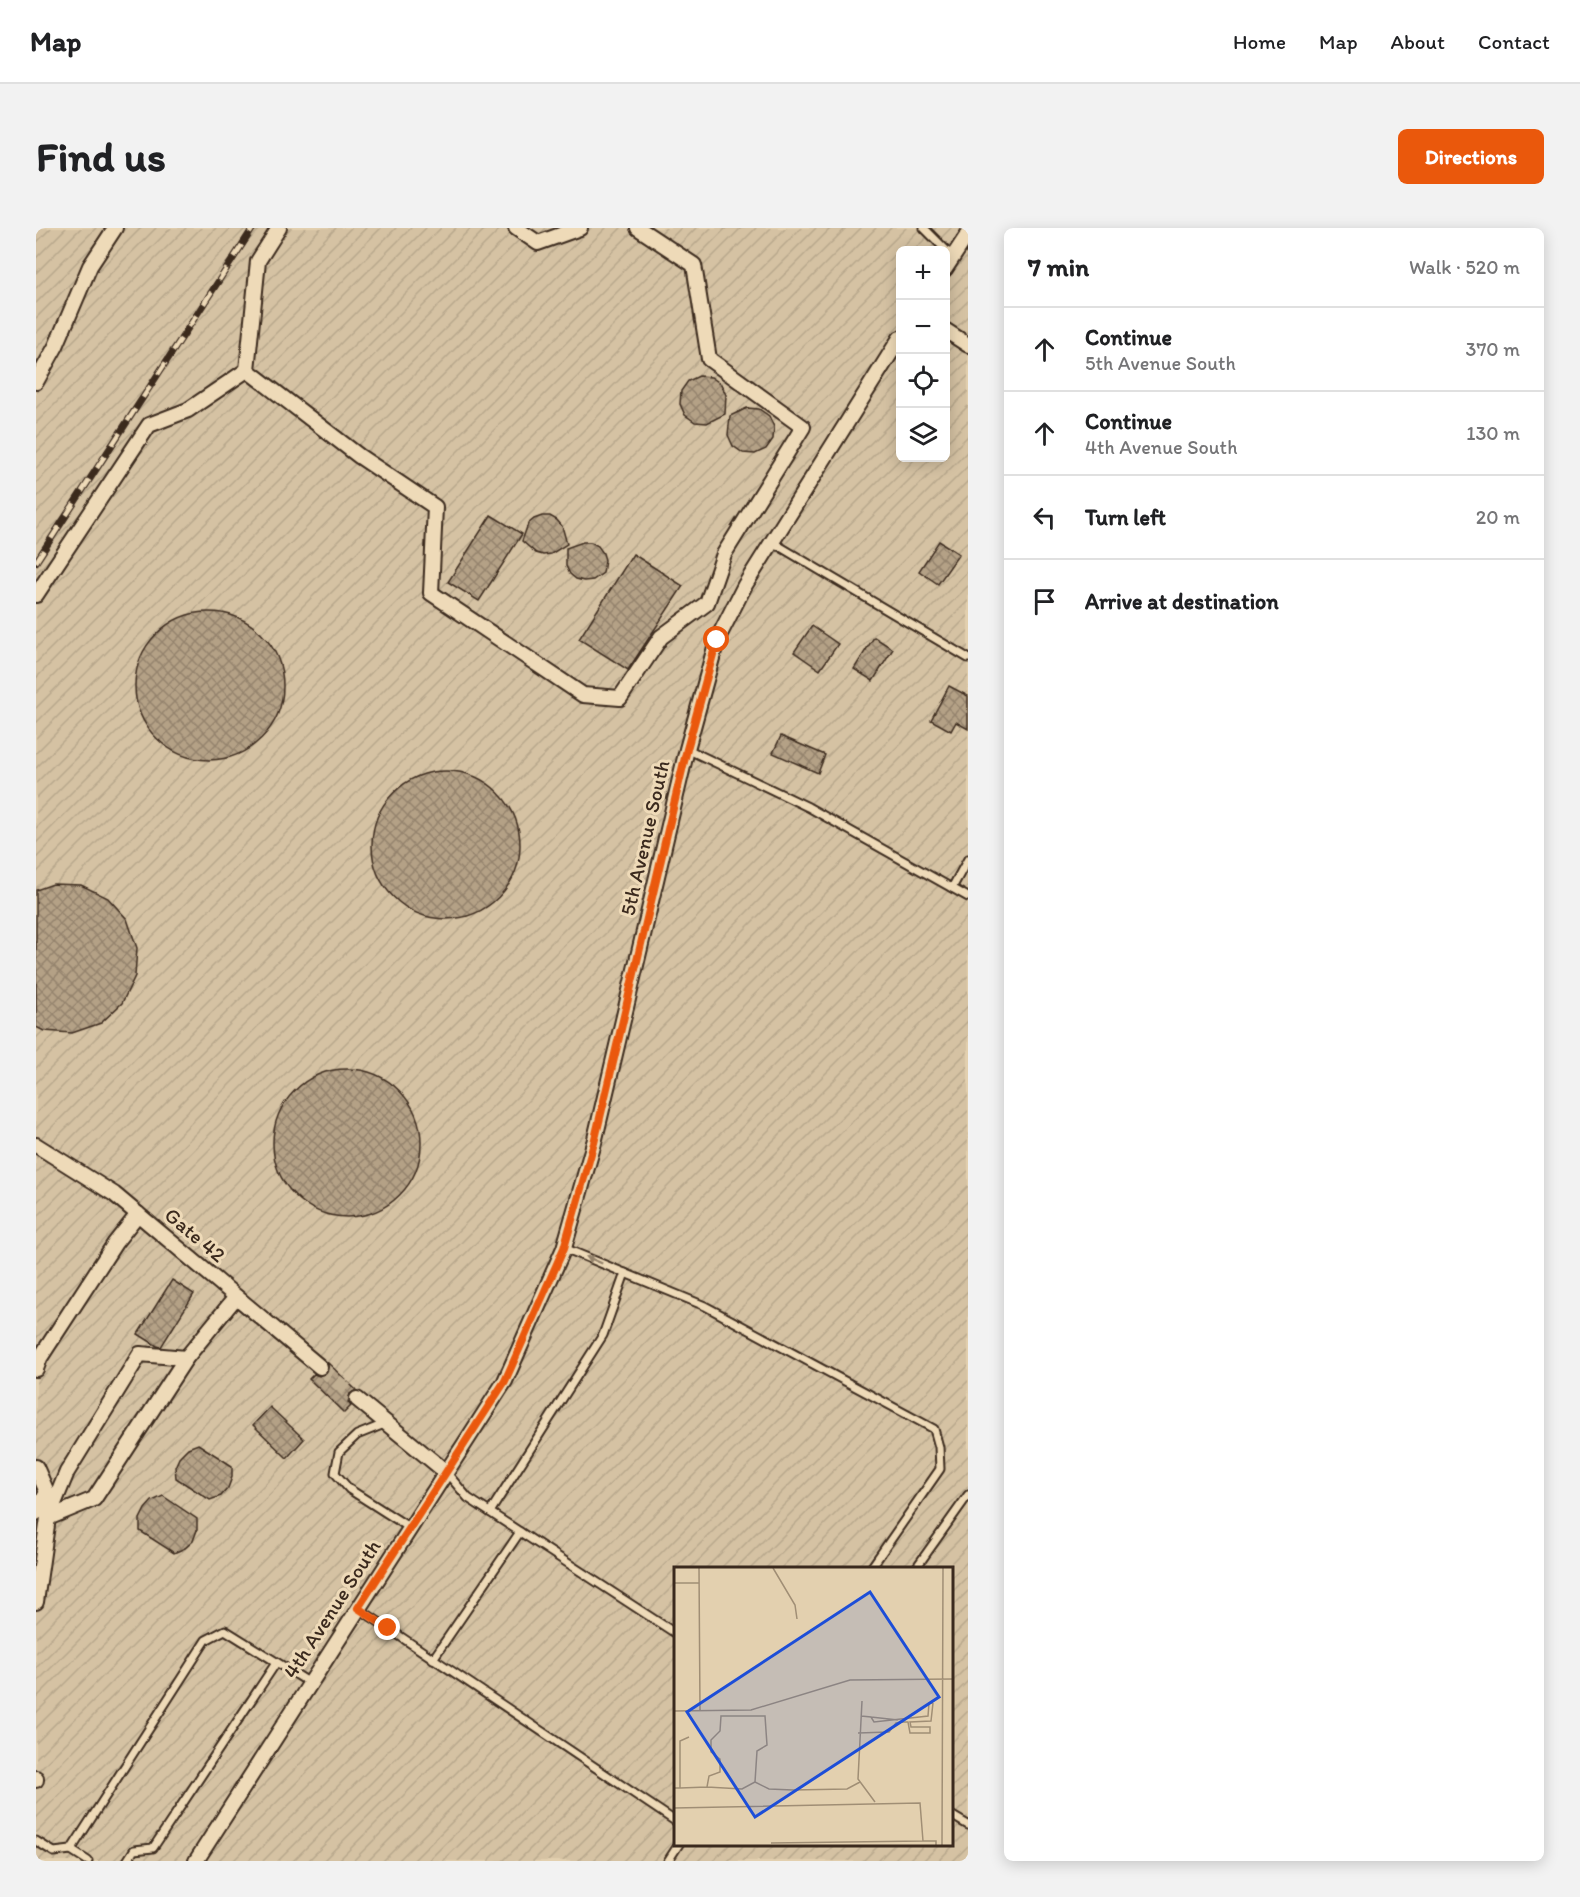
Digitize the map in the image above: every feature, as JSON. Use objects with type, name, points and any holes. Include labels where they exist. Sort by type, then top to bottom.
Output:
[{"type":"street","points":[[36,382],[56,346],[90,266],[115,228]]},
{"type":"street","points":[[248,370],[258,261],[279,228]]},
{"type":"street","points":[[516,228],[538,243],[580,228]]},
{"type":"street","points":[[248,370],[359,456],[435,507],[431,593],[583,695],[620,698],[661,638],[707,603],[724,554],[803,427],[710,359],[694,266],[638,228]]},
{"type":"street","points":[[950,261],[968,234]]},
{"type":"street","points":[[950,333],[968,345]]},
{"type":"street","name":"5th Avenue South","points":[[505,1381],[564,1248],[594,1143],[687,749],[717,640],[745,585],[896,344]]},
{"type":"street","points":[[36,595],[149,425],[188,410],[248,370]]},
{"type":"street","name":"Gate 42","points":[[36,1145],[114,1194],[320,1367]]},
{"type":"street","points":[[36,1369],[40,1358],[115,1243],[138,1214]]},
{"type":"street","points":[[42,1515],[94,1499],[186,1358],[236,1297]]},
{"type":"street","points":[[42,1515],[140,1354],[186,1358]]},
{"type":"street","name":"4th Avenue South","points":[[196,1861],[505,1381]]},
{"type":"street","points":[[357,1399],[446,1472]]},
{"type":"street","points":[[36,1467],[47,1492],[42,1515],[36,1602]]},
{"type":"lane","points":[[924,228],[953,256]]},
{"type":"lane","points":[[772,542],[968,658]]},
{"type":"lane","points":[[687,749],[808,807],[968,897]]},
{"type":"lane","points":[[952,888],[968,859]]},
{"type":"lane","points":[[564,1248],[705,1306],[934,1429],[939,1447],[940,1469],[872,1567]]},
{"type":"lane","points":[[490,1512],[603,1335],[625,1273]]},
{"type":"lane","points":[[387,1423],[357,1435],[339,1452],[335,1473],[349,1489],[410,1528]]},
{"type":"lane","points":[[446,1472],[468,1498],[674,1632]]},
{"type":"lane","points":[[917,1567],[968,1495]]},
{"type":"lane","points":[[434,1659],[520,1532]]},
{"type":"lane","points":[[358,1608],[674,1820]]},
{"type":"lane","points":[[71,1850],[206,1640],[225,1630],[310,1683]]},
{"type":"lane","points":[[127,1861],[134,1850],[153,1848],[276,1663]]},
{"type":"lane","points":[[953,1816],[968,1825]]},
{"type":"lane","points":[[36,1841],[54,1852],[71,1850],[88,1861]]},
{"type":"lane","points":[[668,1861],[678,1846]]},
{"type":"shaded area","points":[[36,228],[968,228],[968,1861],[36,1861]]},
{"type":"building","points":[[699,376],[711,377],[721,384],[726,395],[725,414],[707,423],[695,422],[685,415],[680,404],[681,391],[688,381]]},
{"type":"building","points":[[747,408],[759,409],[769,416],[774,427],[773,439],[766,449],[755,454],[743,453],[733,446],[728,435],[730,416]]},
{"type":"building","points":[[491,515],[522,534],[479,601],[448,582]]},
{"type":"building","points":[[542,516],[550,516],[557,520],[562,526],[567,544],[551,554],[536,553],[522,541],[528,524]]},
{"type":"building","points":[[939,541],[959,554],[938,584],[919,571]]},
{"type":"building","points":[[583,542],[591,542],[598,546],[605,560],[603,573],[593,580],[576,579],[566,566],[566,548]]},
{"type":"building","points":[[633,554],[683,586],[628,670],[579,639]]},
{"type":"building","points":[[209,612],[223,613],[237,618],[250,624],[261,634],[271,645],[277,658],[282,672],[282,700],[277,714],[271,727],[261,738],[250,748],[237,754],[223,759],[209,760],[195,759],[181,754],[168,748],[157,738],[147,727],[141,714],[136,700],[135,686],[136,672],[141,658],[147,645],[157,634],[168,624],[181,618],[195,613]]},
{"type":"building","points":[[812,626],[838,644],[820,670],[794,652]]},
{"type":"building","points":[[874,637],[893,649],[873,681],[854,669]]},
{"type":"building","points":[[949,686],[968,696],[968,729],[956,722],[951,731],[931,720]]},
{"type":"building","points":[[781,736],[825,755],[818,773],[773,753]]},
{"type":"building","points":[[446,771],[460,772],[474,777],[487,783],[498,793],[508,804],[514,817],[519,831],[519,859],[514,873],[508,886],[498,897],[487,907],[474,913],[460,918],[446,919],[432,918],[418,913],[405,907],[394,897],[384,886],[378,873],[373,859],[372,845],[373,831],[378,817],[384,804],[394,793],[405,783],[418,777],[432,772]]},
{"type":"building","points":[[53,884],[81,885],[108,898],[127,919],[137,948],[135,976],[122,1003],[101,1023],[72,1033],[44,1031],[36,1027],[36,890]]},
{"type":"building","points":[[347,1069],[361,1070],[375,1075],[388,1081],[399,1091],[409,1102],[415,1115],[420,1129],[420,1157],[415,1171],[409,1184],[399,1195],[388,1205],[375,1211],[361,1216],[347,1217],[333,1216],[319,1211],[306,1205],[295,1195],[285,1184],[279,1171],[274,1157],[273,1143],[274,1129],[279,1115],[285,1102],[295,1091],[306,1081],[319,1075],[333,1070]]},
{"type":"building","points":[[172,1280],[194,1294],[161,1347],[138,1334]]},
{"type":"building","points":[[327,1362],[356,1390],[350,1394],[348,1402],[351,1406],[344,1413],[309,1379],[314,1374],[319,1376],[326,1373],[329,1368]]},
{"type":"building","points":[[270,1407],[304,1439],[287,1458],[253,1425]]},
{"type":"building","points":[[198,1444],[232,1466],[232,1477],[228,1488],[221,1496],[210,1500],[176,1478],[175,1467],[180,1456],[188,1448]]},
{"type":"building","points":[[163,1496],[197,1519],[197,1530],[193,1541],[174,1553],[140,1531],[140,1519],[145,1509],[152,1501]]},
{"type":"tunnel","points":[[320,1367],[357,1399]]},
{"type":"railway","points":[[36,562],[253,228]]},
{"type":"route","points":[[388,1628],[358,1608],[505,1381],[564,1248],[594,1143],[687,749],[717,640]]}]
